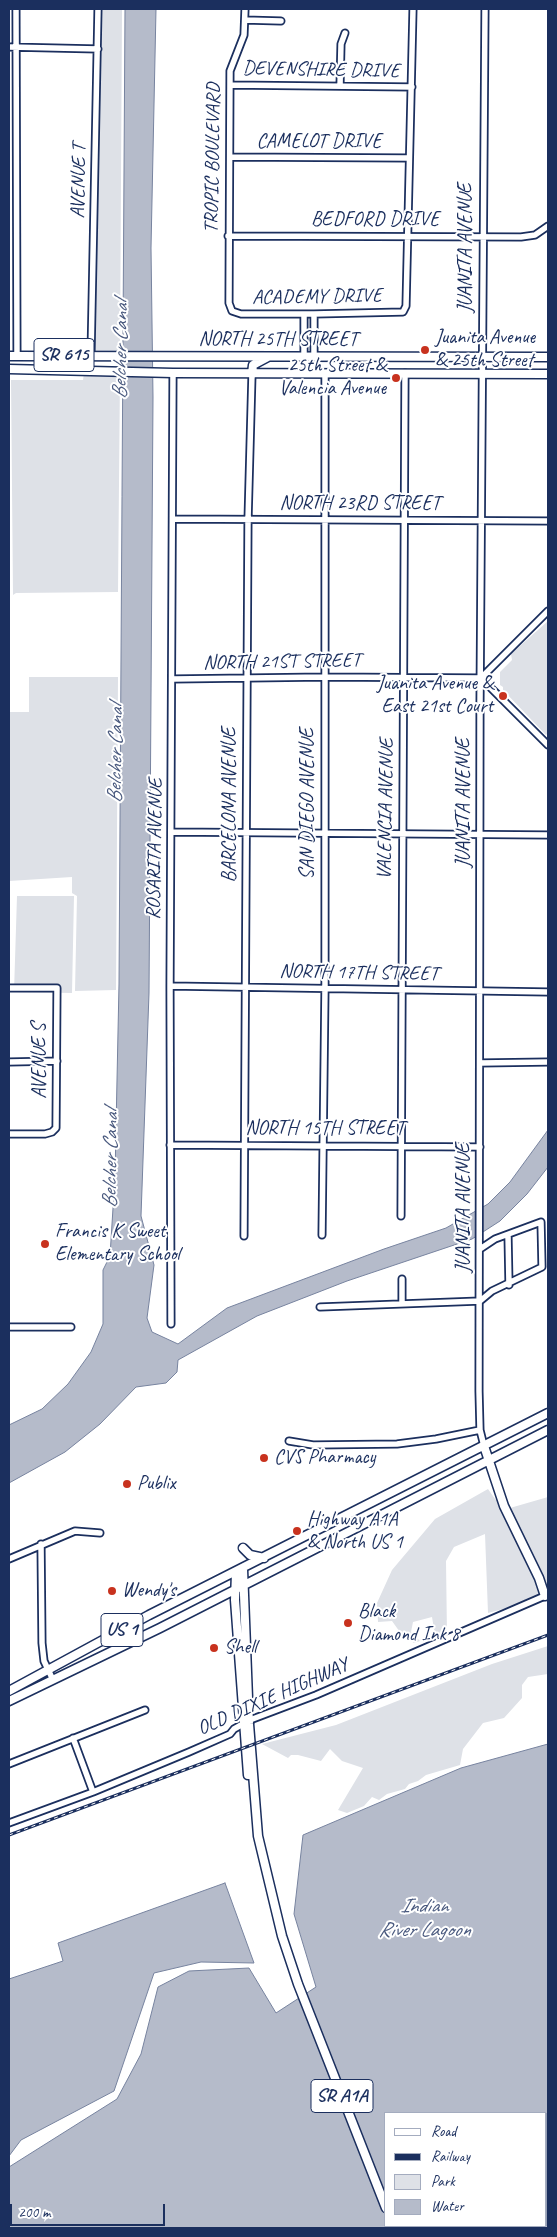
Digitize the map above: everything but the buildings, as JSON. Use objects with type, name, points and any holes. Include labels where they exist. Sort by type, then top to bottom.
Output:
[{"type":"main road","points":[[71,370],[84,363],[91,355]]},
{"type":"main road","name":"NORTH 25TH STREET","points":[[13,356],[548,357]]},
{"type":"main road","points":[[252,374],[253,365],[270,356]]},
{"type":"main road","name":"NORTH 25TH STREET","points":[[9,369],[173,374],[548,374]]},
{"type":"main road","name":"US 1","points":[[9,1690],[149,1616],[548,1413]]},
{"type":"main road","name":"US 1","points":[[9,1701],[235,1590],[548,1430]]},
{"type":"main road","points":[[484,1446],[504,1506],[546,1596]]},
{"type":"main road","points":[[243,1548],[250,1555],[264,1558]]},
{"type":"main road","name":"SR A1A","points":[[240,1571],[244,1585],[255,1825]]},
{"type":"main road","name":"SR A1A","points":[[240,1571],[235,1590],[243,1728],[255,1825],[282,1936],[298,1984],[384,2203]]},
{"type":"street","points":[[13,356],[12,47],[16,9]]},
{"type":"street","name":"AVENUE T","points":[[91,355],[98,9]]},
{"type":"street","name":"TROPIC BOULEVARD","points":[[232,311],[229,302],[228,236],[230,71],[244,35],[245,9]]},
{"type":"street","points":[[408,236],[408,158],[412,87],[413,9]]},
{"type":"street","name":"JUANITA AVENUE","points":[[484,1446],[480,1430],[480,834],[482,236],[485,9]]},
{"type":"street","points":[[245,20],[281,21]]},
{"type":"street","points":[[340,86],[340,44],[345,33]]},
{"type":"street","points":[[12,47],[98,49]]},
{"type":"street","name":"DEVENSHIRE DRIVE","points":[[230,85],[412,87]]},
{"type":"street","name":"CAMELOT DRIVE","points":[[230,158],[408,158]]},
{"type":"street","name":"BEDFORD DRIVE","points":[[228,236],[535,235],[548,226]]},
{"type":"street","name":"ACADEMY DRIVE","points":[[232,311],[241,314],[403,312],[406,306],[408,236]]},
{"type":"street","points":[[304,314],[304,356]]},
{"type":"street","points":[[314,314],[314,356]]},
{"type":"street","name":"SAN DIEGO AVENUE","points":[[322,1235],[325,988],[325,373]]},
{"type":"street","name":"VALENCIA AVENUE","points":[[401,1216],[401,834],[405,373]]},
{"type":"street","name":"ROSARITA AVENUE","points":[[171,1324],[170,986],[173,374]]},
{"type":"street","name":"BARCELONA AVENUE","points":[[244,1236],[248,520],[252,374]]},
{"type":"street","name":"NORTH 23RD STREET","points":[[172,519],[548,521]]},
{"type":"street","points":[[548,611],[481,678],[548,745]]},
{"type":"street","name":"NORTH 21ST STREET","points":[[173,679],[324,677],[481,678]]},
{"type":"street","points":[[171,832],[548,835]]},
{"type":"street","name":"NORTH 17TH STREET","points":[[170,986],[548,992]]},
{"type":"street","name":"AVENUE S","points":[[9,988],[57,988],[56,1128],[52,1132],[9,1134]]},
{"type":"street","points":[[9,1062],[57,1062]]},
{"type":"street","points":[[480,1063],[548,1062]]},
{"type":"street","name":"NORTH 15TH STREET","points":[[170,1144],[480,1147]]},
{"type":"street","points":[[320,1307],[402,1302],[480,1301],[492,1291],[510,1285],[542,1267],[541,1222],[495,1239],[480,1248]]},
{"type":"street","points":[[508,1235],[510,1285]]},
{"type":"street","points":[[402,1280],[402,1302]]},
{"type":"street","points":[[9,1327],[72,1327]]},
{"type":"street","points":[[289,1441],[313,1445],[397,1444],[436,1440],[480,1430]]},
{"type":"street","points":[[9,1559],[75,1530],[100,1533]]},
{"type":"street","points":[[41,1544],[42,1643],[48,1670],[53,1680]]},
{"type":"street","name":"OLD DIXIE HIGHWAY","points":[[9,1823],[93,1792],[230,1734],[234,1729],[250,1720],[316,1695],[546,1596]]},
{"type":"street","points":[[9,1764],[145,1710]]},
{"type":"street","points":[[73,1738],[93,1792]]},
{"type":"green space","points":[[101,9],[122,9],[120,353],[94,352]]},
{"type":"green space","points":[[84,373],[120,375],[118,592],[16,593],[13,595],[11,380],[83,380]]},
{"type":"green space","points":[[548,621],[548,733],[546,735],[503,690],[503,687],[500,685],[500,672],[512,660],[511,654]]},
{"type":"green space","points":[[29,677],[118,677],[116,990],[75,991],[77,896],[72,893],[72,877],[9,881],[9,712],[29,712]]},
{"type":"green space","points":[[17,896],[74,896],[72,993],[14,992]]},
{"type":"green space","points":[[488,1489],[495,1499],[510,1508],[548,1497],[548,1597],[488,1613],[485,1534],[454,1547],[446,1561],[447,1636],[436,1641],[432,1617],[413,1622],[411,1632],[420,1641],[414,1643],[402,1635],[392,1621],[378,1622],[377,1603],[392,1570],[435,1519]]},
{"type":"green space","points":[[548,1646],[548,1674],[528,1677],[522,1685],[522,1698],[504,1718],[483,1723],[463,1749],[460,1765],[426,1775],[418,1781],[409,1784],[405,1789],[387,1794],[379,1800],[372,1797],[364,1806],[347,1813],[338,1810],[363,1768],[342,1761],[330,1749],[321,1761],[298,1755],[291,1755],[288,1758],[262,1744],[336,1725],[492,1664]]},
{"type":"water","points":[[125,9],[156,9],[151,248],[153,397],[149,993],[141,1216],[154,1265],[147,1318],[152,1332],[178,1344],[227,1308],[384,1249],[446,1228],[488,1204],[510,1182],[548,1130],[548,1167],[527,1194],[500,1221],[472,1239],[347,1281],[257,1316],[178,1360],[177,1372],[166,1383],[136,1387],[100,1424],[65,1452],[9,1483],[9,1425],[42,1409],[68,1384],[91,1352],[103,1324],[103,1270],[110,1256],[115,1176],[119,984]]},
{"type":"water","name":"Indian River Lagoon","points":[[548,1744],[548,2228],[9,2228],[9,2167],[117,2099],[141,2054],[158,1987],[189,1971],[249,1968],[276,2013],[316,1987],[294,1914],[303,1835],[461,1768]]},
{"type":"water","points":[[225,1883],[254,1963],[201,1962],[154,1973],[114,2091],[21,2140],[9,2156],[9,1979],[63,1961],[58,1943]]},
{"type":"railway","points":[[9,1835],[548,1635]]},
{"type":"place","name":"Juanita Avenue & 25th Street","points":[[425,350]]},
{"type":"place","name":"25th Street & Valencia Avenue","points":[[396,378]]},
{"type":"place","name":"Juanita Avenue & East 21st Court","points":[[503,696]]},
{"type":"place","name":"Francis K Sweet Elementary School","points":[[45,1244]]},
{"type":"place","name":"CVS Pharmacy","points":[[264,1458]]},
{"type":"place","name":"Publix","points":[[127,1484]]},
{"type":"place","name":"Highway A1A & North US 1","points":[[297,1531]]},
{"type":"place","name":"Wendy's","points":[[112,1591]]},
{"type":"place","name":"Black Diamond Ink 8","points":[[348,1623]]},
{"type":"place","name":"Shell","points":[[214,1648]]},
{"type":"water label","name":"Belcher Canal","points":[[121,350]]},
{"type":"water label","name":"Belcher Canal","points":[[116,754]]},
{"type":"water label","name":"Belcher Canal","points":[[111,1159]]}]
